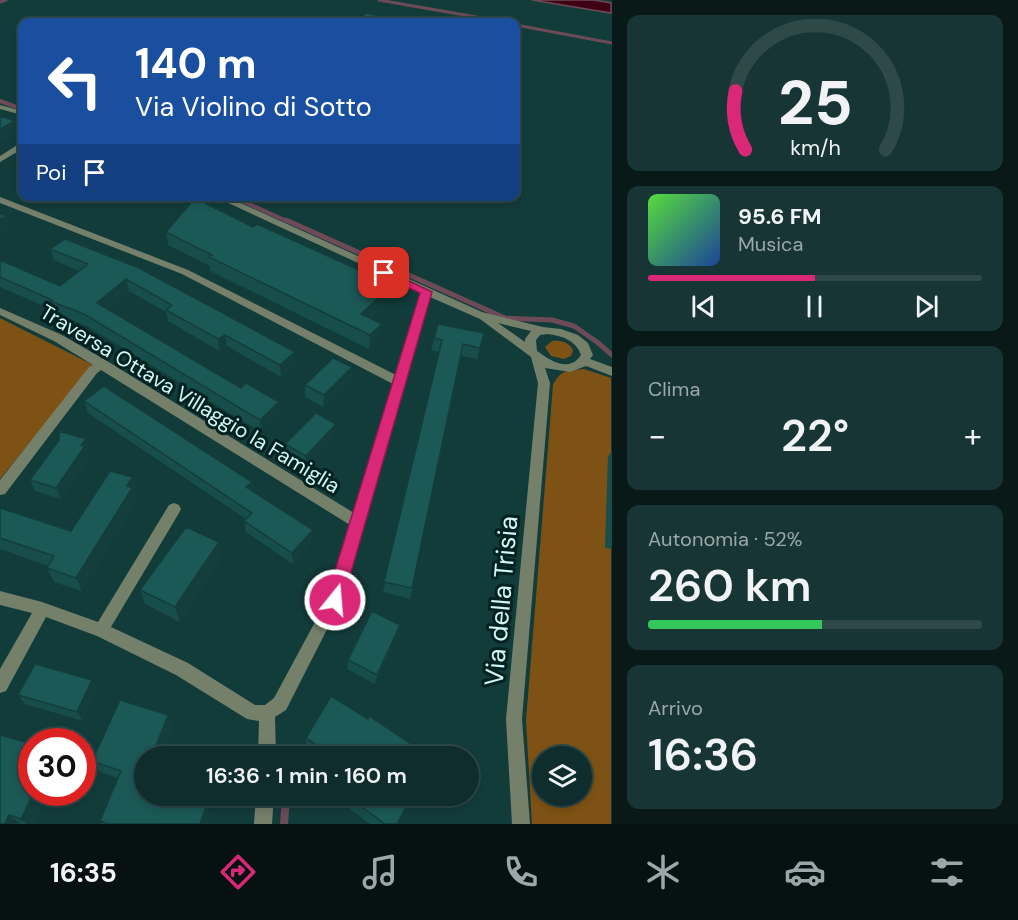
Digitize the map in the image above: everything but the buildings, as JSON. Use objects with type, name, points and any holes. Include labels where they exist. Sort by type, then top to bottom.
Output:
[{"type":"street","points":[[0,107],[18,112]]},
{"type":"street","points":[[0,160],[18,149]]},
{"type":"street","points":[[0,200],[185,272],[400,382]]},
{"type":"street","points":[[228,201],[479,315],[544,331],[561,331],[577,338],[586,349],[585,361]]},
{"type":"street","points":[[0,598],[42,609],[101,630],[182,669],[253,713],[267,713],[280,704],[335,600],[426,292]]},
{"type":"street","name":"Traversa Ottava Villaggio la Famiglia","points":[[0,311],[58,338],[103,364],[358,523]]},
{"type":"street","points":[[479,315],[549,365],[560,368],[575,367],[585,361]]},
{"type":"street","points":[[534,355],[530,342],[532,338],[544,331]]},
{"type":"street","name":"Via della Trisia","points":[[520,824],[514,719],[544,383],[534,355]]},
{"type":"street","points":[[585,361],[612,372]]},
{"type":"street","points":[[0,490],[93,370],[103,364]]},
{"type":"street","points":[[544,383],[560,368]]},
{"type":"street","points":[[101,630],[174,509]]},
{"type":"street","points":[[0,685],[42,609]]},
{"type":"street","points":[[267,713],[267,746]]},
{"type":"street","points":[[263,824],[264,806]]},
{"type":"shaded area","points":[[532,0],[594,0],[611,3],[611,13]]},
{"type":"shaded area","points":[[0,318],[93,365],[0,479]]},
{"type":"shaded area","points":[[552,341],[567,343],[573,350],[571,356],[564,359],[551,356],[545,347]]},
{"type":"shaded area","points":[[584,369],[611,378],[611,824],[532,824],[526,721],[553,385],[562,373]]},
{"type":"waterway","points":[[0,2],[6,0]]},
{"type":"waterway","points":[[379,0],[482,18]]},
{"type":"waterway","points":[[520,26],[612,43]]},
{"type":"waterway","points":[[0,101],[18,108]]},
{"type":"waterway","points":[[242,201],[289,222]]},
{"type":"waterway","points":[[286,220],[505,318],[552,320],[574,326],[612,355]]},
{"type":"waterway","points":[[284,824],[285,806]]},
{"type":"route","points":[[335,600],[426,292],[384,273]]}]
